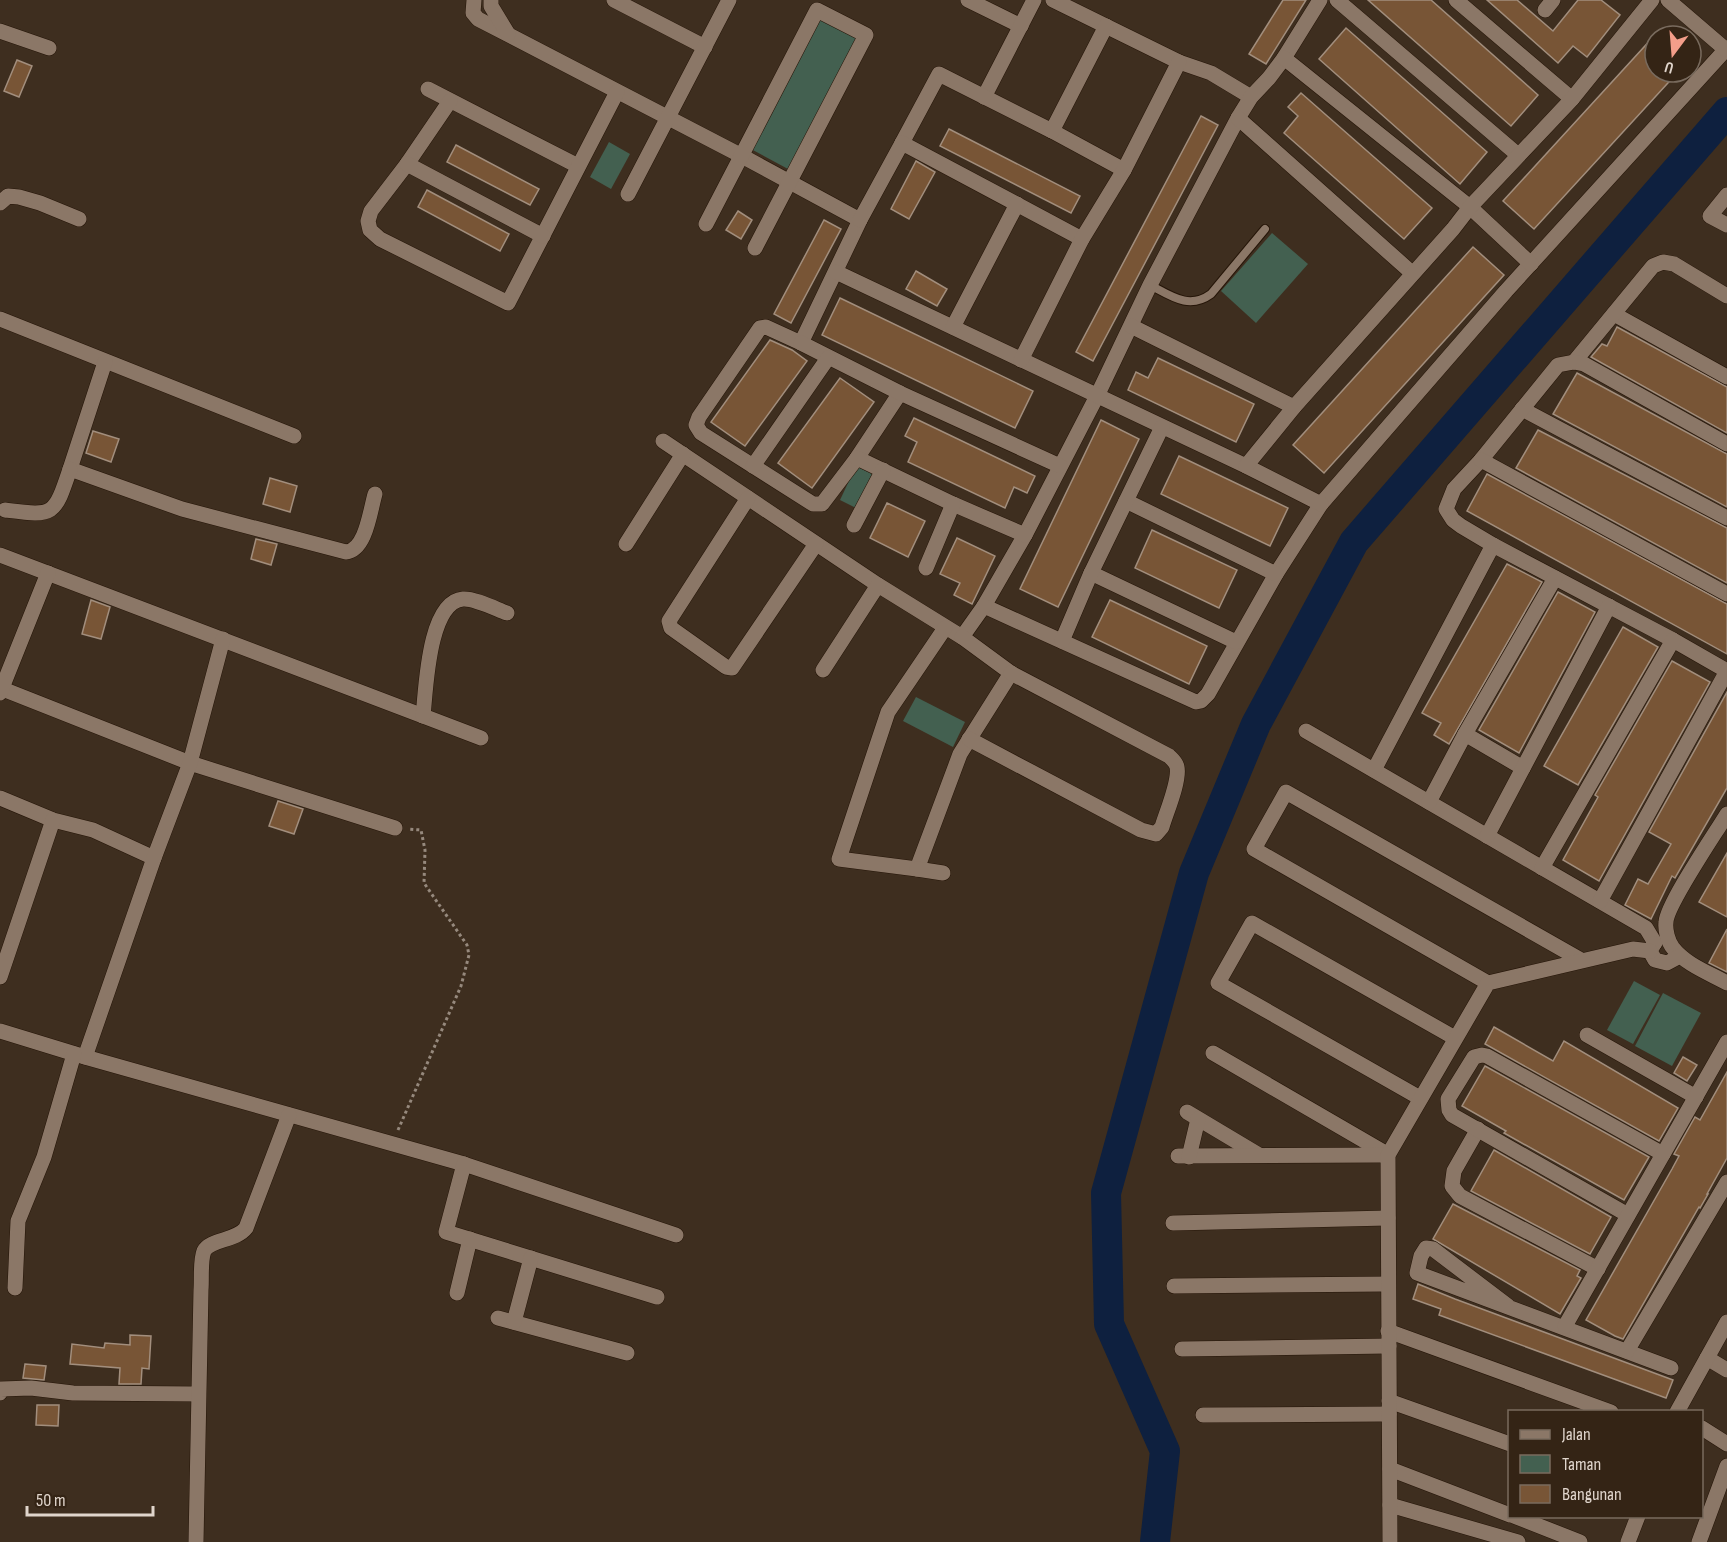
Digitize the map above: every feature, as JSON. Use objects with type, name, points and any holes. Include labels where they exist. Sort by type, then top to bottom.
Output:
[{"type":"street","points":[[473,0],[473,12],[478,19],[860,220]]},
{"type":"street","points":[[491,0],[491,6],[509,35]]},
{"type":"street","points":[[614,0],[705,47]]},
{"type":"street","points":[[628,194],[729,0]]},
{"type":"street","points":[[968,0],[1021,26]]},
{"type":"street","points":[[984,98],[1034,0]]},
{"type":"street","points":[[1053,0],[1179,62],[1211,73],[1251,97]]},
{"type":"street","points":[[962,637],[984,606],[1025,535],[1097,396],[1150,285],[1238,118],[1251,97],[1284,58],[1320,0]]},
{"type":"street","points":[[1336,0],[1518,155]]},
{"type":"street","points":[[1456,0],[1572,99]]},
{"type":"street","points":[[1246,466],[1294,407],[1470,207],[1572,99],[1652,0]]},
{"type":"street","points":[[984,606],[1199,702],[1208,694],[1276,574],[1321,504],[1726,48],[1668,0]]},
{"type":"street","points":[[706,224],[817,10],[866,35],[755,248]]},
{"type":"street","points":[[1052,131],[1106,26]]},
{"type":"street","points":[[0,31],[49,48]]},
{"type":"street","points":[[1284,58],[1470,207],[1532,264]]},
{"type":"street","points":[[1022,360],[1082,238],[1124,170],[1179,62]]},
{"type":"street","points":[[801,343],[860,220],[939,74],[1124,170]]},
{"type":"street","points":[[428,89],[578,166]]},
{"type":"street","points":[[450,101],[407,164],[371,211],[368,221],[370,230],[380,239],[508,303],[617,92]]},
{"type":"street","points":[[1238,118],[1412,273]]},
{"type":"street","points":[[902,143],[1082,238]]},
{"type":"street","points":[[407,164],[543,236]]},
{"type":"street","points":[[1727,195],[1710,216],[1727,225]]},
{"type":"street","points":[[0,203],[8,196],[19,197],[79,219]]},
{"type":"street","points":[[953,327],[1017,204]]},
{"type":"street","points":[[1574,362],[1653,266],[1663,262],[1674,264],[1727,296]]},
{"type":"street","points":[[836,272],[1246,466],[1321,504]]},
{"type":"street","points":[[1614,314],[1727,377]]},
{"type":"street","points":[[0,320],[294,436]]},
{"type":"street","points":[[1131,326],[1294,407]]},
{"type":"street","points":[[900,393],[857,458],[822,504],[813,504],[701,433],[696,425],[699,417],[760,328],[766,327],[900,393],[1060,466]]},
{"type":"street","points":[[753,466],[828,358]]},
{"type":"street","points":[[5,510],[39,514],[52,511],[62,494],[105,362]]},
{"type":"street","points":[[1600,901],[1727,671],[1493,545],[1461,526],[1446,509],[1454,489],[1481,460],[1557,365],[1574,362],[1584,364],[1727,444]]},
{"type":"street","points":[[1522,410],[1727,518]]},
{"type":"street","points":[[1062,641],[1091,573],[1162,427]]},
{"type":"street","points":[[663,441],[878,585],[962,637],[1011,673],[1169,756],[1175,761],[1177,767],[1176,778],[1162,827],[1156,834],[1141,830],[969,739]]},
{"type":"street","points":[[626,544],[683,454]]},
{"type":"street","points":[[857,458],[953,504],[1025,535]]},
{"type":"street","points":[[1481,460],[1727,594]]},
{"type":"street","points":[[70,469],[183,509],[346,552],[354,550],[360,544],[375,494]]},
{"type":"street","points":[[854,525],[883,470]]},
{"type":"street","points":[[748,498],[669,621],[671,628],[726,668],[732,668],[816,544]]},
{"type":"street","points":[[1126,501],[1276,574]]},
{"type":"street","points":[[926,568],[953,504]]},
{"type":"street","points":[[1374,770],[1493,545]]},
{"type":"street","points":[[0,555],[481,738]]},
{"type":"street","points":[[48,573],[1,690],[190,763],[394,828]]},
{"type":"street","points":[[1091,573],[1236,642]]},
{"type":"street","points":[[1429,802],[1465,734],[1555,578]]},
{"type":"street","points":[[824,670],[878,585]]},
{"type":"street","points":[[423,716],[432,641],[446,609],[453,601],[465,598],[507,613]]},
{"type":"street","points":[[1487,836],[1609,606]]},
{"type":"street","points":[[943,873],[839,859],[888,712],[945,628]]},
{"type":"street","points":[[15,1288],[18,1221],[44,1157],[190,763],[223,639]]},
{"type":"street","points":[[1542,868],[1673,640]]},
{"type":"street","points":[[917,869],[957,761],[1011,673]]},
{"type":"street","points":[[1306,731],[1646,928],[1657,943]]},
{"type":"street","points":[[1465,734],[1523,768]]},
{"type":"street","points":[[1581,960],[1286,792],[1254,849],[1488,982],[1657,943],[1671,946],[1680,956],[1727,983]]},
{"type":"street","points":[[0,798],[53,820],[93,830],[154,858]]},
{"type":"street","points":[[1680,956],[1667,963],[1655,960],[1657,943],[1667,915],[1727,814]]},
{"type":"street","points":[[0,977],[53,820]]},
{"type":"street","points":[[1420,1098],[1218,983],[1252,922],[1455,1038]]},
{"type":"street","points":[[1390,1542],[1388,1155],[1488,982]]},
{"type":"street","points":[[0,1031],[80,1056],[464,1164],[676,1235]]},
{"type":"street","points":[[1587,1035],[1696,1097]]},
{"type":"street","points":[[1565,1326],[1727,1042]]},
{"type":"street","points":[[1213,1053],[1388,1155]]},
{"type":"street","points":[[1628,1215],[1452,1114],[1449,1110],[1448,1099],[1474,1058],[1482,1055],[1663,1154]]},
{"type":"street","points":[[196,1542],[198,1394],[204,1252],[210,1244],[235,1238],[246,1228],[289,1115]]},
{"type":"street","points":[[1260,1156],[1192,1116],[1184,1156],[1260,1156],[1388,1155]]},
{"type":"street","points":[[1478,1129],[1454,1171],[1452,1186],[1460,1196],[1598,1269]]},
{"type":"street","points":[[464,1164],[447,1232],[657,1297]]},
{"type":"street","points":[[1627,1351],[1727,1182]]},
{"type":"street","points":[[1173,1223],[1388,1218]]},
{"type":"street","points":[[457,1293],[470,1239]]},
{"type":"street","points":[[1508,1306],[1433,1249],[1426,1248],[1421,1256],[1417,1273],[1508,1306],[1565,1326],[1671,1368]]},
{"type":"street","points":[[514,1322],[531,1258]]},
{"type":"street","points":[[1174,1286],[1388,1284]]},
{"type":"street","points":[[498,1317],[627,1353]]},
{"type":"street","points":[[1678,1410],[1727,1322]]},
{"type":"street","points":[[1388,1330],[1606,1410]]},
{"type":"street","points":[[1182,1348],[1389,1346]]},
{"type":"street","points":[[1707,1358],[1727,1370]]},
{"type":"street","points":[[0,1390],[31,1388],[73,1393],[198,1394]]},
{"type":"street","points":[[1203,1415],[1389,1408],[1508,1444]]},
{"type":"street","points":[[1703,1429],[1727,1444]]},
{"type":"street","points":[[1699,1542],[1727,1466]]},
{"type":"street","points":[[1390,1469],[1508,1515]]},
{"type":"street","points":[[1390,1505],[1518,1542]]},
{"type":"street","points":[[1519,1518],[1580,1542]]},
{"type":"street","points":[[1628,1542],[1637,1518]]},
{"type":"lane","points":[[1150,285],[1173,298],[1191,302],[1203,300],[1211,294],[1265,229]]},
{"type":"path","points":[[392,1144],[461,986],[469,955],[467,945],[424,883],[425,850],[421,830],[394,828]]},
{"type":"green space","points":[[821,17],[858,37],[788,169],[751,149]]},
{"type":"green space","points":[[609,142],[630,154],[611,189],[590,177]]},
{"type":"green space","points":[[1272,233],[1308,264],[1256,323],[1221,291]]},
{"type":"green space","points":[[856,466],[872,474],[856,508],[840,500]]},
{"type":"green space","points":[[916,697],[965,722],[953,747],[903,721]]},
{"type":"green space","points":[[1634,981],[1660,995],[1633,1044],[1607,1030]]},
{"type":"green space","points":[[1663,993],[1701,1013],[1672,1066],[1635,1046]]},
{"type":"building","points":[[1283,0],[1306,0],[1266,64],[1249,54]]},
{"type":"building","points":[[1368,0],[1431,0],[1538,95],[1511,126]]},
{"type":"building","points":[[1487,0],[1517,0],[1553,31],[1578,0],[1601,0],[1620,15],[1587,57],[1573,46],[1558,63]]},
{"type":"building","points":[[1346,28],[1487,152],[1460,184],[1319,59]]},
{"type":"building","points":[[1643,48],[1643,84],[1667,84],[1534,229],[1503,201]]},
{"type":"building","points":[[17,60],[32,66],[19,97],[4,91]]},
{"type":"building","points":[[1301,93],[1432,208],[1404,239],[1284,133],[1298,116],[1288,107]]},
{"type":"building","points":[[1201,116],[1218,125],[1093,361],[1076,352]]},
{"type":"building","points":[[949,129],[1080,196],[1071,213],[940,146]]},
{"type":"building","points":[[456,145],[539,189],[530,205],[447,162]]},
{"type":"building","points":[[916,161],[935,172],[909,219],[891,209]]},
{"type":"building","points":[[427,190],[509,234],[500,251],[418,207]]},
{"type":"building","points":[[738,211],[752,220],[741,239],[726,230]]},
{"type":"building","points":[[824,220],[841,229],[791,323],[774,314]]},
{"type":"building","points":[[1473,247],[1504,275],[1324,473],[1293,445]]},
{"type":"building","points":[[916,271],[947,289],[937,306],[906,289]]},
{"type":"building","points":[[840,298],[1033,391],[1015,428],[822,335]]},
{"type":"building","points":[[1617,327],[1727,387],[1727,433],[1591,357],[1602,344],[1607,346]]},
{"type":"building","points":[[770,340],[792,350],[807,361],[745,446],[711,422]]},
{"type":"building","points":[[1158,358],[1254,404],[1236,442],[1128,390],[1136,372],[1148,378]]},
{"type":"building","points":[[1577,373],[1727,454],[1727,507],[1553,414]]},
{"type":"building","points":[[840,378],[874,402],[812,488],[778,463]]},
{"type":"building","points":[[914,418],[1035,476],[1027,493],[1014,487],[1005,508],[908,462],[917,442],[905,436]]},
{"type":"building","points":[[1101,420],[1139,439],[1058,607],[1020,589]]},
{"type":"building","points":[[1538,430],[1727,528],[1727,583],[1516,468]]},
{"type":"building","points":[[93,431],[119,439],[111,462],[86,453]]},
{"type":"building","points":[[1179,456],[1288,508],[1270,546],[1161,494]]},
{"type":"building","points":[[1487,474],[1727,604],[1727,654],[1467,511]]},
{"type":"building","points":[[270,478],[297,486],[290,512],[263,504]]},
{"type":"building","points":[[887,503],[925,521],[908,557],[870,538]]},
{"type":"building","points":[[1152,530],[1237,570],[1219,608],[1135,568]]},
{"type":"building","points":[[957,538],[995,556],[972,604],[954,595],[960,583],[940,574]]},
{"type":"building","points":[[256,539],[277,544],[271,565],[251,559]]},
{"type":"building","points":[[1507,564],[1542,582],[1449,744],[1434,735],[1441,723],[1422,713]]},
{"type":"building","points":[[1558,592],[1595,612],[1519,753],[1479,730]]},
{"type":"building","points":[[91,600],[110,607],[101,639],[82,634]]},
{"type":"building","points":[[1110,600],[1207,646],[1189,684],[1092,637]]},
{"type":"building","points":[[1623,627],[1658,647],[1578,785],[1544,766]]},
{"type":"building","points":[[1672,661],[1710,682],[1599,881],[1563,860],[1598,797],[1595,795]]},
{"type":"building","points":[[1727,692],[1727,788],[1675,878],[1672,876],[1651,919],[1625,905],[1638,879],[1648,884],[1671,844],[1649,832]]},
{"type":"building","points":[[278,801],[303,809],[294,834],[269,826]]},
{"type":"building","points":[[1727,853],[1727,917],[1699,902]]},
{"type":"building","points":[[1727,929],[1727,972],[1709,963]]},
{"type":"building","points":[[1494,1027],[1553,1061],[1564,1041],[1678,1108],[1659,1141],[1485,1044]]},
{"type":"building","points":[[1683,1057],[1697,1065],[1687,1081],[1674,1073]]},
{"type":"building","points":[[1485,1066],[1649,1157],[1624,1200],[1504,1133],[1506,1131],[1462,1106]]},
{"type":"building","points":[[1727,1072],[1727,1158],[1623,1339],[1615,1336],[1586,1320],[1679,1156],[1674,1154],[1695,1117],[1700,1120]]},
{"type":"building","points":[[1494,1150],[1611,1217],[1590,1254],[1471,1191]]},
{"type":"building","points":[[1453,1204],[1580,1270],[1577,1276],[1581,1278],[1560,1314],[1433,1239]]},
{"type":"building","points":[[1418,1284],[1673,1380],[1666,1398],[1439,1315],[1441,1309],[1413,1299]]},
{"type":"building","points":[[130,1335],[151,1336],[149,1369],[142,1368],[141,1384],[119,1384],[120,1368],[70,1364],[72,1344],[104,1348],[105,1343],[130,1345]]},
{"type":"building","points":[[25,1364],[46,1366],[44,1380],[23,1378]]},
{"type":"building","points":[[37,1405],[59,1405],[58,1426],[36,1425]]},
{"type":"waterway","points":[[1155,1542],[1165,1451],[1109,1324],[1106,1193],[1194,873],[1256,724],[1354,542],[1727,112]]}]
